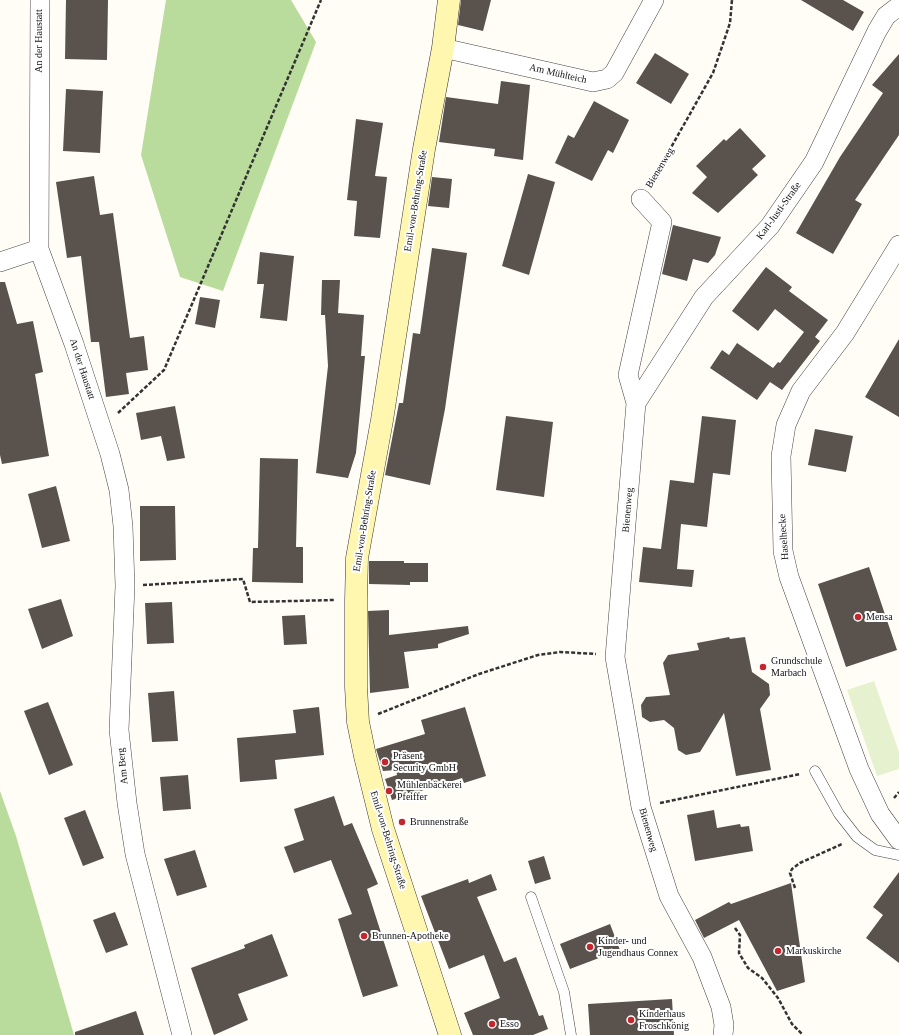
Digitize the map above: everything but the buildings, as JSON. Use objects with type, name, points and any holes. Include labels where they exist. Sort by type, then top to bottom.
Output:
[{"type":"main road","name":"Emil-von-Behring-Straße","points":[[450,0],[443,48],[424,149],[382,420],[357,558],[356,600],[356,687],[358,722],[381,822],[450,1035]]},
{"type":"street","name":"An der Haustatt","points":[[40,0],[39,249],[74,344],[119,490]]},
{"type":"street","name":"Am Mühlteich","points":[[443,48],[593,82],[607,80],[614,73],[654,0]]},
{"type":"street","name":"Karl-Justi-Straße","points":[[636,403],[704,297],[770,226],[814,162],[877,31],[886,16],[899,6]]},
{"type":"street","name":"Bienenweg","points":[[641,199],[662,222],[628,375],[636,403],[615,657],[641,806],[669,896],[702,958],[721,1008],[724,1025],[723,1035]]},
{"type":"street","name":"Haselhecke","points":[[899,245],[845,333],[801,391],[786,425],[781,456],[783,550],[789,577],[859,768],[880,814],[899,840]]},
{"type":"street","points":[[0,262],[39,249]]},
{"type":"street","name":"Am Berg","points":[[119,490],[123,526],[125,586],[119,730],[127,803],[135,854],[182,1035]]},
{"type":"lane","points":[[815,771],[839,814],[857,837],[875,850],[899,855]]},
{"type":"lane","points":[[531,897],[564,992],[571,1035]]},
{"type":"path","points":[[101,428],[164,370],[321,0]]},
{"type":"path","name":"Bienenweg","points":[[641,199],[713,73],[730,23],[732,0]]},
{"type":"path","points":[[125,586],[243,579],[250,602],[356,600]]},
{"type":"path","points":[[358,722],[479,674],[538,655],[560,652],[597,654]]},
{"type":"path","points":[[655,804],[815,771]]},
{"type":"path","points":[[795,888],[790,873],[792,869],[800,863],[857,837]]},
{"type":"path","points":[[736,928],[740,935],[739,953],[748,968],[762,978],[778,998],[792,1024],[803,1035]]},
{"type":"green space","points":[[166,0],[291,0],[316,42],[223,291],[180,277],[141,155]]},
{"type":"green space","points":[[874,681],[899,752],[899,769],[877,776],[847,690]]},
{"type":"green space","points":[[0,791],[16,836],[74,1035],[0,1035]]},
{"type":"place","name":"Mensa","points":[[858,617]]},
{"type":"place","name":"Grundschule Marbach","points":[[763,667]]},
{"type":"place","name":"Präsent Security GmbH","points":[[385,762]]},
{"type":"place","name":"Mühlenbäckerei Pfeiffer","points":[[389,791]]},
{"type":"place","name":"Brunnenstraße","points":[[402,822]]},
{"type":"place","name":"Brunnen-Apotheke","points":[[364,936]]},
{"type":"place","name":"Kinder- und Jugendhaus Connex","points":[[590,947]]},
{"type":"place","name":"Markuskirche","points":[[778,951]]},
{"type":"place","name":"Kinderhaus Froschkönig","points":[[631,1020]]},
{"type":"place","name":"Esso","points":[[492,1024]]}]
